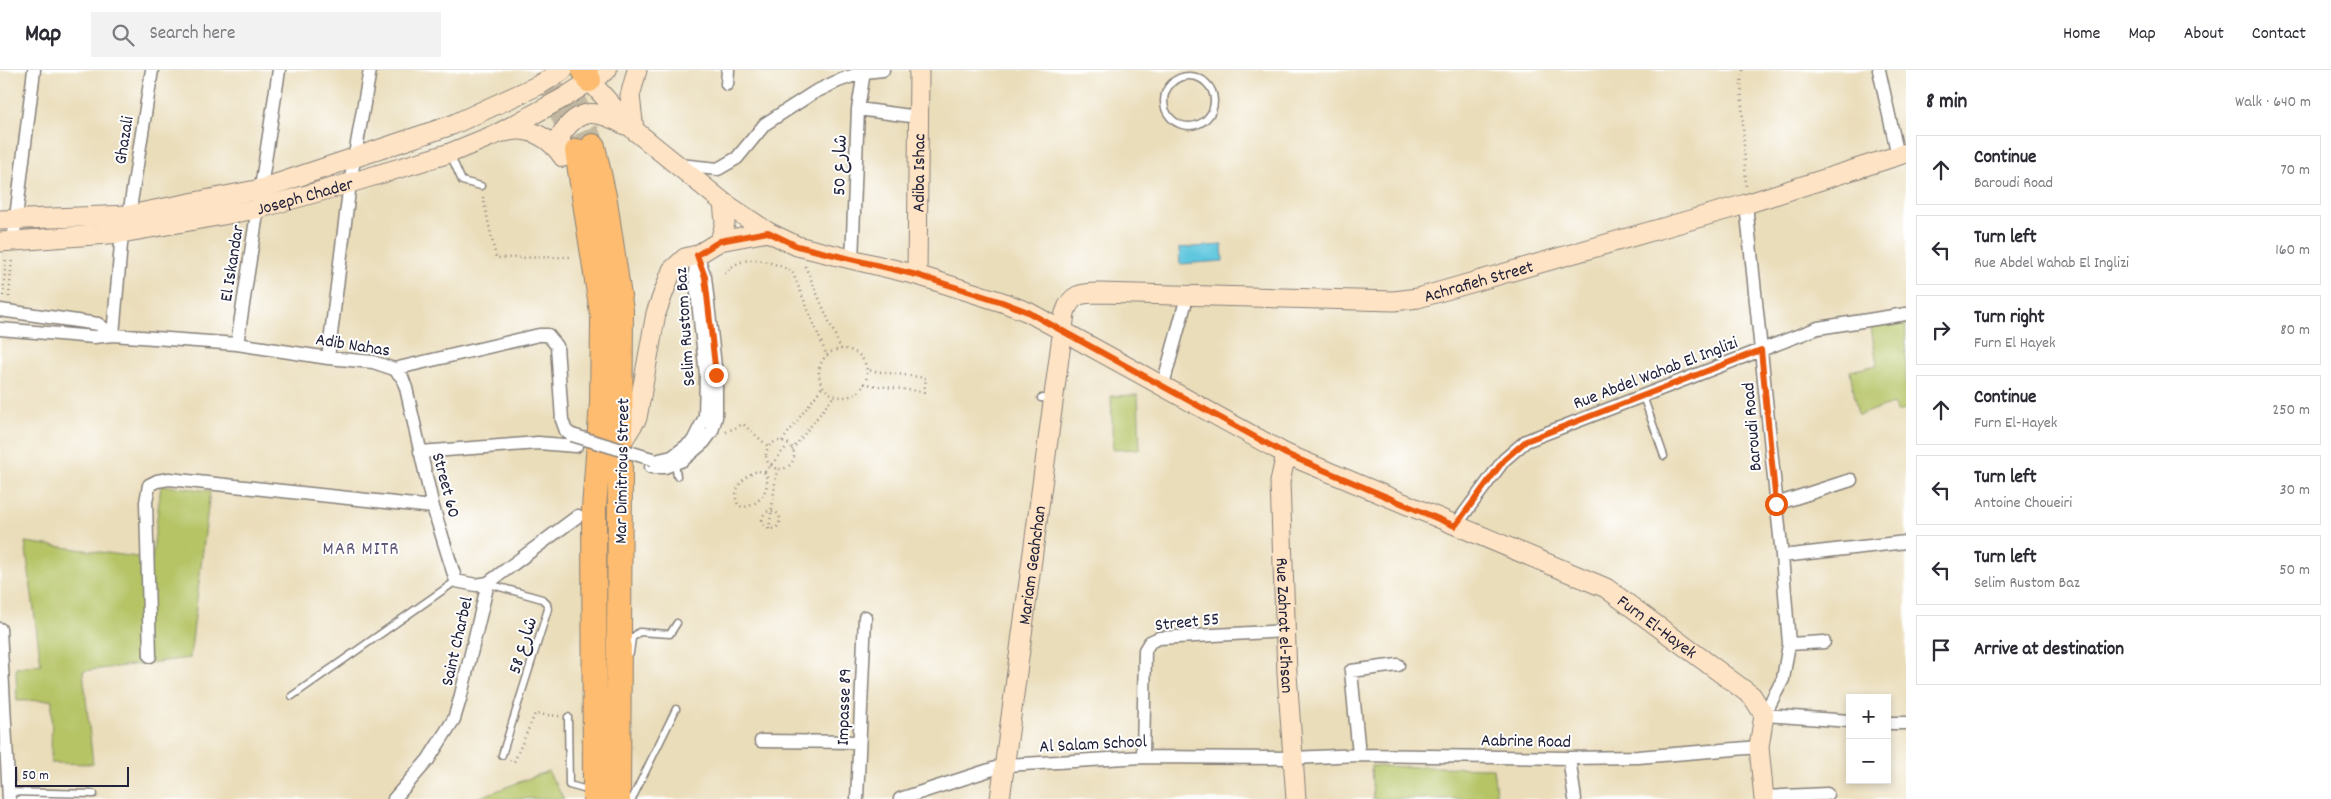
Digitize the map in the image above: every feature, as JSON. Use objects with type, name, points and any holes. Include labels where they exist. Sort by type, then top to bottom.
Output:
[{"type":"highway","points":[[573,148],[585,256],[604,319]]},
{"type":"highway","name":"Mar Dimitrious Street","points":[[573,148],[604,319],[602,403],[594,508],[594,796]]},
{"type":"highway","name":"Mar Dimitrious Street","points":[[573,148],[606,201],[622,310],[620,445],[623,701],[618,799]]},
{"type":"street","points":[[7,242],[7,220],[34,70]]},
{"type":"street","name":"Ghazali","points":[[129,215],[152,70]]},
{"type":"street","name":"El Iskandar","points":[[236,344],[279,70]]},
{"type":"street","points":[[328,358],[350,183],[370,70]]},
{"type":"street","points":[[634,130],[630,96],[637,70]]},
{"type":"street","points":[[727,84],[728,70]]},
{"type":"street","points":[[676,165],[718,170],[737,158],[766,124],[826,86],[864,72],[883,70]]},
{"type":"street","name":"Adiba Ishac","points":[[917,275],[919,70]]},
{"type":"street","points":[[1879,70],[1902,154]]},
{"type":"street","name":"شارع 50","points":[[852,261],[858,109],[864,72]]},
{"type":"street","points":[[593,73],[634,130]]},
{"type":"street","name":"Joseph Chader","points":[[7,242],[122,233],[257,209],[350,183],[450,153],[499,133],[565,98],[593,73]]},
{"type":"street","points":[[554,75],[565,98],[573,148]]},
{"type":"street","name":"Joseph Chader","points":[[7,220],[129,215],[261,190],[452,125],[554,75]]},
{"type":"street","points":[[858,109],[918,117]]},
{"type":"street","points":[[573,148],[571,120],[589,113],[606,115],[634,130],[723,202],[768,232],[797,246],[852,261],[917,275],[1028,312],[1162,388],[1286,454]]},
{"type":"street","points":[[499,133],[520,130],[573,148]]},
{"type":"street","name":"Achrafieh Street","points":[[1062,332],[1068,304],[1073,297],[1081,293],[1402,300],[1418,298],[1746,204],[1902,154]]},
{"type":"street","points":[[720,241],[725,224],[723,202]]},
{"type":"street","name":"Baroudi Road","points":[[1746,204],[1782,556],[1789,644],[1783,679],[1764,715]]},
{"type":"street","points":[[620,445],[636,418],[656,313],[672,270],[685,258],[697,255],[720,241],[768,232]]},
{"type":"street","points":[[113,335],[122,233]]},
{"type":"street","name":"Selim Rustom Baz","points":[[420,452],[557,443],[571,436],[676,470],[704,442],[712,431],[716,417],[716,375],[705,277],[697,255]]},
{"type":"street","name":"Selim Rustom Baz","points":[[652,463],[672,457],[693,441],[706,417],[706,375],[695,274],[697,255]]},
{"type":"street","points":[[1162,388],[1186,296]]},
{"type":"street","name":"Adib Nahas","points":[[3,311],[98,324],[113,335]]},
{"type":"street","name":"Rue Abdel Wahab El Inglizi","points":[[1455,526],[1504,460],[1526,441],[1828,325],[1906,314]]},
{"type":"street","name":"Adib Nahas","points":[[0,329],[94,337],[113,335],[236,344],[328,358],[373,362],[394,369],[539,335],[548,335],[557,346],[571,436]]},
{"type":"street","name":"Mariam Geahchan","points":[[1000,799],[1047,402],[1062,332]]},
{"type":"street","name":"Street 60","points":[[394,369],[402,377],[406,388],[433,507],[456,581]]},
{"type":"street","points":[[557,443],[571,436]]},
{"type":"street","name":"Furn El-Hayek","points":[[1286,454],[1606,588],[1745,689],[1764,715]]},
{"type":"street","name":"Rue Zahrat el-Ihsan","points":[[1286,454],[1280,482],[1285,631],[1296,799]]},
{"type":"street","points":[[150,656],[146,502],[149,485],[157,481],[169,480],[433,507]]},
{"type":"street","points":[[1776,504],[1851,480]]},
{"type":"street","name":"Saint Charbel","points":[[394,799],[428,760],[454,719],[488,583],[578,516]]},
{"type":"street","points":[[1782,556],[1906,542]]},
{"type":"street","points":[[456,581],[476,586],[488,583]]},
{"type":"street","name":"Impasse 89","points":[[857,799],[865,617]]},
{"type":"street","points":[[0,629],[5,794]]},
{"type":"street","name":"Street 55","points":[[1143,757],[1145,650],[1150,642],[1158,638],[1285,631]]},
{"type":"street","points":[[1789,644],[1824,642]]},
{"type":"street","points":[[1359,755],[1350,671],[1398,665]]},
{"type":"street","points":[[1827,794],[1763,798],[1759,747],[1764,715],[1846,721]]},
{"type":"street","points":[[1891,723],[1906,723]]},
{"type":"street","points":[[761,741],[859,742]]},
{"type":"street","name":"Aabrine Road","points":[[1293,758],[1359,755],[1569,758],[1638,756],[1759,747]]},
{"type":"street","name":"Al Salam School","points":[[900,799],[1005,765],[1143,757],[1293,758]]},
{"type":"street","points":[[1569,758],[1575,799]]},
{"type":"lane","points":[[1188,73],[1210,86],[1214,102],[1208,117],[1193,125],[1177,123],[1166,111],[1164,103],[1164,95],[1173,81],[1188,73]]},
{"type":"lane","points":[[450,153],[462,182],[481,186]]},
{"type":"lane","points":[[1643,396],[1664,456]]},
{"type":"lane","points":[[292,696],[456,581]]},
{"type":"lane","name":"شارع 58","points":[[488,583],[542,599],[547,604],[548,609],[502,755]]},
{"type":"lane","points":[[629,663],[632,638],[639,632],[670,634],[677,622]]},
{"type":"lane","points":[[632,799],[676,709]]},
{"type":"lane","points":[[568,717],[569,785],[594,796]]},
{"type":"lane","points":[[5,794],[94,794]]},
{"type":"path","points":[[1744,70],[1742,83],[1746,204]]},
{"type":"path","points":[[481,186],[496,258],[585,256]]},
{"type":"path","points":[[3,311],[7,242]]},
{"type":"path","points":[[3,311],[7,242]]},
{"type":"path","points":[[725,274],[730,267],[747,259],[768,261],[792,271],[827,356]]},
{"type":"path","points":[[805,265],[841,349]]},
{"type":"path","points":[[841,349],[855,352],[861,357],[867,370],[864,384],[855,394],[834,396],[823,386],[819,374],[822,361],[827,356],[841,349]]},
{"type":"path","points":[[864,384],[924,392],[926,378],[867,370]]},
{"type":"path","points":[[781,442],[788,444],[792,450],[792,462],[785,468],[777,469],[771,466],[766,455],[769,447],[781,442],[823,386]]},
{"type":"path","points":[[792,450],[834,396]]},
{"type":"path","points":[[704,442],[743,424],[769,447]]},
{"type":"path","points":[[765,473],[788,444]]},
{"type":"path","points":[[769,529],[777,469]]},
{"type":"path","points":[[753,472],[765,473],[768,484],[761,497],[749,506],[739,506],[735,496],[741,482],[753,472]]},
{"type":"path","points":[[772,511],[779,516],[780,521],[775,528],[769,529],[762,524],[762,518],[766,513],[772,511]]},
{"type":"path","points":[[502,755],[514,762],[535,714],[568,717]]},
{"type":"green space","points":[[1906,321],[1906,409],[1897,412],[1893,404],[1858,415],[1850,371],[1877,365],[1871,327]]},
{"type":"green space","points":[[1138,395],[1140,449],[1113,450],[1111,396]]},
{"type":"green space","points":[[161,485],[210,491],[190,658],[83,671],[93,764],[51,763],[52,700],[17,701],[16,668],[41,664],[25,542],[152,559]]},
{"type":"green space","points":[[1371,766],[1493,768],[1497,799],[1373,799]]},
{"type":"green space","points":[[548,771],[564,799],[476,799],[478,798]]},
{"type":"water","points":[[1222,245],[1223,261],[1180,264],[1179,248]]},
{"type":"tunnel","points":[[545,70],[577,151]]},
{"type":"tunnel","points":[[572,97],[593,146]]},
{"type":"district","name":"MAR MITR","points":[[361,547]]},
{"type":"route","points":[[716,375],[705,277],[697,255],[720,241],[768,232],[797,246],[852,261],[917,275],[1028,312],[1162,388],[1286,454],[1455,526],[1504,460],[1526,441],[1761,350],[1776,504]]}]
